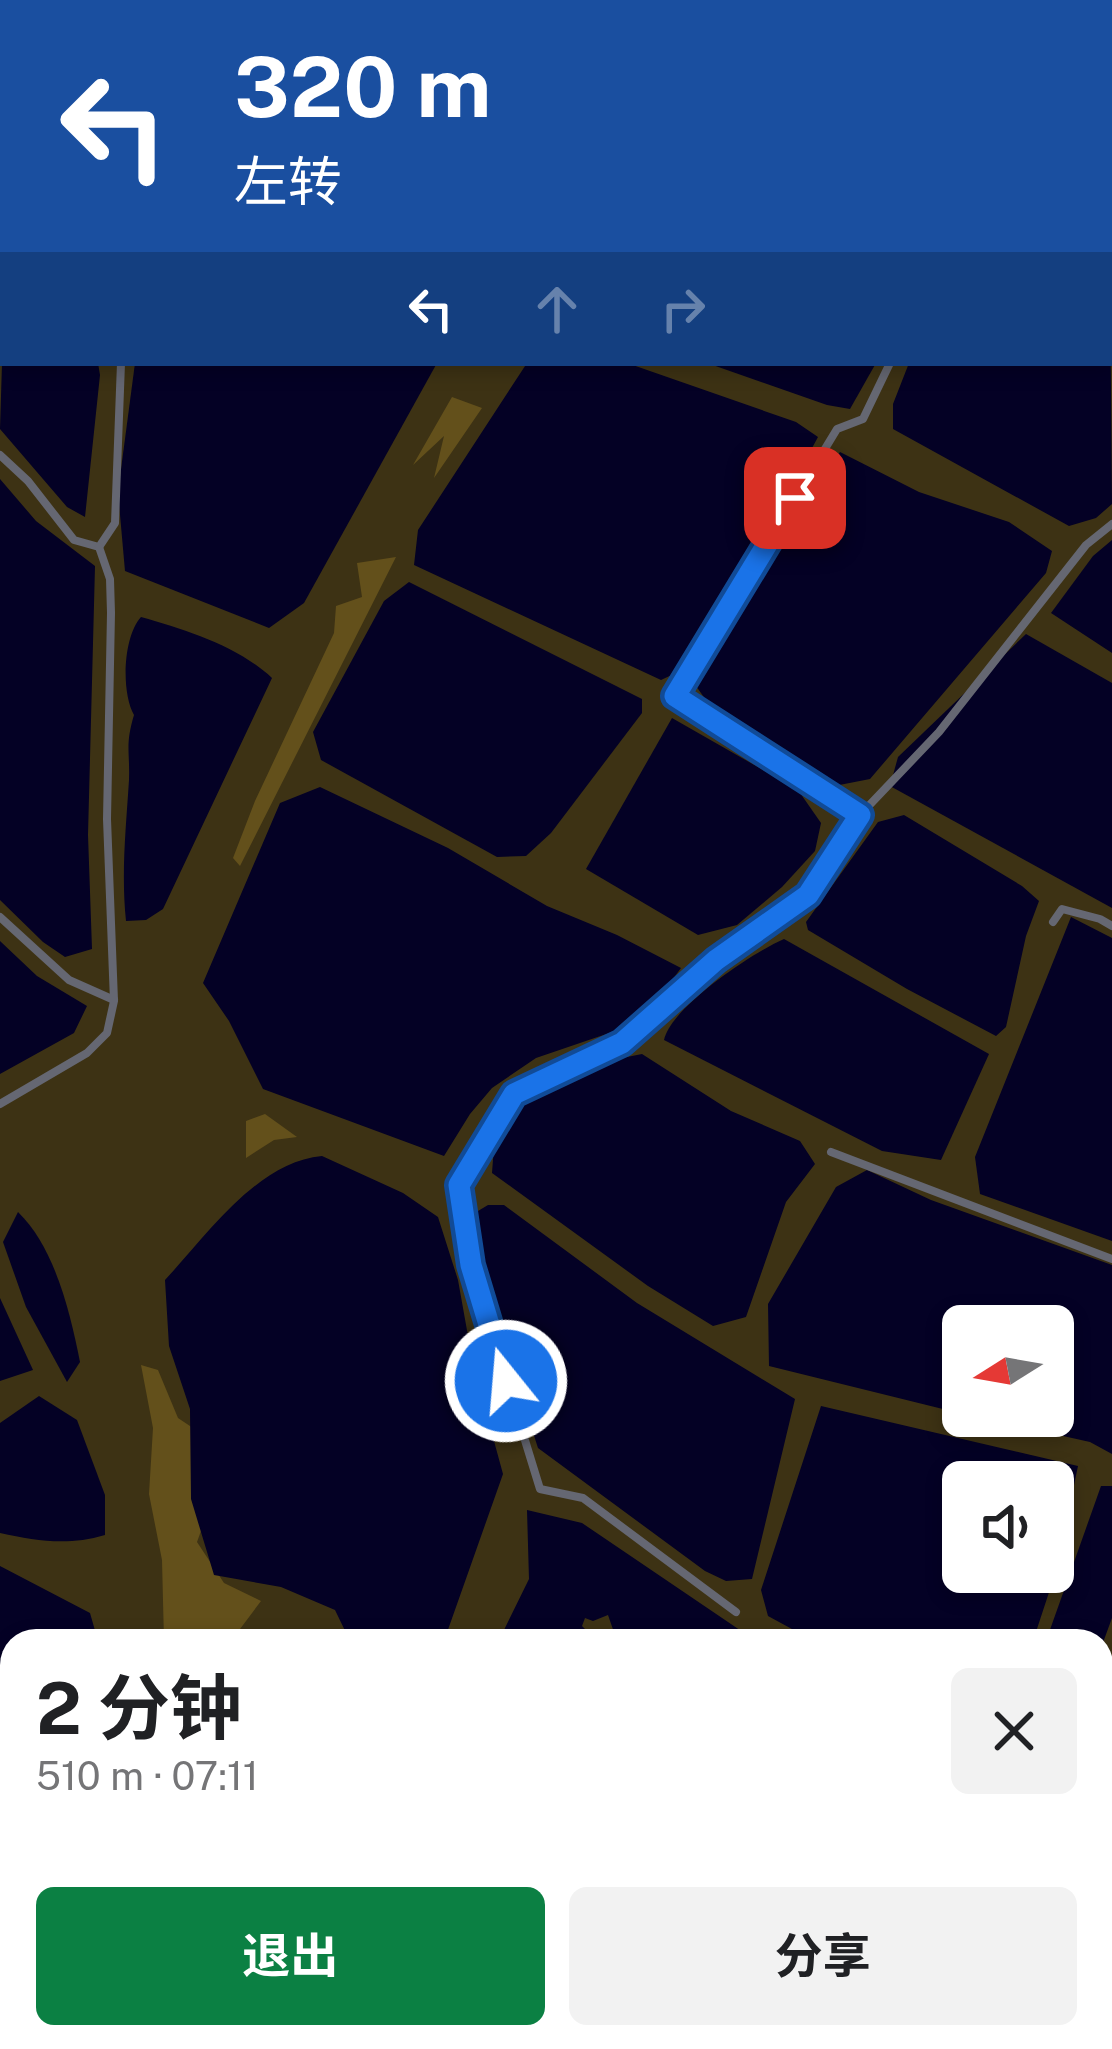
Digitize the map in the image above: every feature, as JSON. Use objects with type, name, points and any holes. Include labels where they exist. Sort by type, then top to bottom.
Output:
[{"type":"lane","points":[[99,547],[115,523],[121,366]]},
{"type":"lane","points":[[860,815],[675,696],[837,429],[863,419],[889,366]]},
{"type":"lane","points":[[0,455],[74,540],[99,547]]},
{"type":"lane","points":[[736,1612],[583,1498],[540,1489],[471,1265],[459,1185],[514,1094],[622,1043],[716,960],[808,895],[860,815],[939,732],[1085,545],[1112,524]]},
{"type":"lane","points":[[0,1104],[87,1053],[106,1033],[114,1000],[107,819],[112,613],[110,579],[99,547]]},
{"type":"lane","points":[[1053,922],[1062,910],[1112,926]]},
{"type":"lane","points":[[0,917],[69,980],[114,1000]]},
{"type":"lane","points":[[831,1152],[1112,1259]]},
{"type":"shaded area","points":[[0,366],[1112,366],[1112,1629],[0,1629]]},
{"type":"shaded area","points":[[452,397],[482,408],[434,478],[444,436],[413,465]]},
{"type":"shaded area","points":[[396,557],[240,866],[233,858],[334,633],[336,606],[362,597],[357,563]]},
{"type":"shaded area","points":[[265,1114],[297,1137],[274,1140],[246,1158],[246,1121]]},
{"type":"shaded area","points":[[141,1365],[158,1370],[178,1418],[205,1436],[214,1495],[197,1542],[224,1583],[261,1601],[240,1629],[164,1629],[162,1560],[149,1494],[153,1428]]},
{"type":"water","points":[[2,366],[98,366],[85,517],[67,507],[0,429]]},
{"type":"water","points":[[135,366],[435,366],[304,603],[269,628],[125,571],[118,492]]},
{"type":"water","points":[[525,366],[636,366],[796,422],[818,437],[678,672],[661,680],[414,565],[418,530]]},
{"type":"water","points":[[716,366],[874,366],[850,409]]},
{"type":"water","points":[[908,366],[1111,366],[1112,504],[1096,518],[1069,526],[893,429],[893,404]]},
{"type":"water","points":[[840,452],[919,492],[1009,522],[1052,551],[1046,573],[870,779],[829,787],[713,710],[696,686],[812,490]]},
{"type":"water","points":[[0,479],[36,521],[95,566],[88,835],[92,949],[65,957],[0,900]]},
{"type":"water","points":[[1112,540],[1112,653],[1051,613],[1093,556]]},
{"type":"water","points":[[409,582],[642,699],[642,713],[551,833],[526,856],[497,857],[321,760],[313,732],[384,601]]},
{"type":"water","points":[[141,617],[227,648],[272,678],[163,909],[146,920],[126,921],[124,868],[134,715],[126,665],[130,638]]},
{"type":"water","points":[[1026,634],[1112,683],[1112,908],[890,786],[898,757]]},
{"type":"water","points":[[672,718],[798,790],[821,823],[815,851],[782,887],[737,925],[698,935],[586,869]]},
{"type":"water","points":[[320,787],[448,848],[547,906],[681,968],[664,991],[621,1029],[536,1058],[492,1088],[444,1156],[263,1089],[229,1021],[203,983],[280,803]]},
{"type":"water","points":[[904,815],[1039,901],[1026,936],[1006,1027],[996,1036],[808,930],[806,922],[878,822]]},
{"type":"water","points":[[1071,917],[1112,938],[1112,1241],[980,1194],[975,1157]]},
{"type":"water","points":[[784,939],[989,1054],[941,1160],[882,1151],[664,1040],[697,997],[734,968]]},
{"type":"water","points":[[0,941],[37,976],[87,1006],[74,1033],[0,1074]]},
{"type":"water","points":[[642,1054],[731,1111],[800,1141],[815,1164],[786,1202],[746,1317],[713,1326],[648,1286],[492,1173],[495,1133],[533,1096]]},
{"type":"water","points":[[322,1156],[403,1193],[438,1217],[458,1280],[473,1364],[503,1474],[448,1629],[344,1629],[335,1610],[281,1587],[214,1575],[191,1499],[190,1409],[169,1346],[165,1280],[235,1203],[298,1161]]},
{"type":"water","points":[[867,1170],[931,1200],[1112,1265],[1112,1454],[1068,1437],[1074,1437],[1074,1305],[942,1305],[942,1409],[769,1366],[768,1304],[836,1187]]},
{"type":"water","points":[[504,1205],[637,1303],[795,1399],[752,1579],[726,1581],[705,1571],[538,1448],[475,1252],[478,1211]]},
{"type":"water","points":[[18,1212],[42,1244],[66,1302],[80,1362],[67,1382],[26,1307],[3,1242]]},
{"type":"water","points":[[0,1298],[33,1370],[0,1381]]},
{"type":"water","points":[[39,1396],[77,1420],[105,1495],[105,1535],[52,1541],[0,1533],[0,1423]]},
{"type":"water","points":[[821,1406],[1057,1461],[942,1461],[942,1593],[1049,1593],[1037,1629],[792,1629],[768,1616],[761,1590]]},
{"type":"water","points":[[1101,1486],[1112,1486],[1112,1618],[1108,1629],[1050,1629],[1063,1593],[1074,1593],[1074,1562]]},
{"type":"water","points":[[527,1510],[582,1523],[738,1629],[613,1629],[608,1615],[593,1621],[585,1618],[585,1629],[504,1629],[529,1579]]},
{"type":"water","points":[[0,1566],[90,1613],[95,1629],[0,1629]]},
{"type":"route","points":[[506,1381],[471,1265],[459,1185],[514,1094],[622,1043],[716,960],[808,895],[860,815],[675,696],[795,498]]}]
